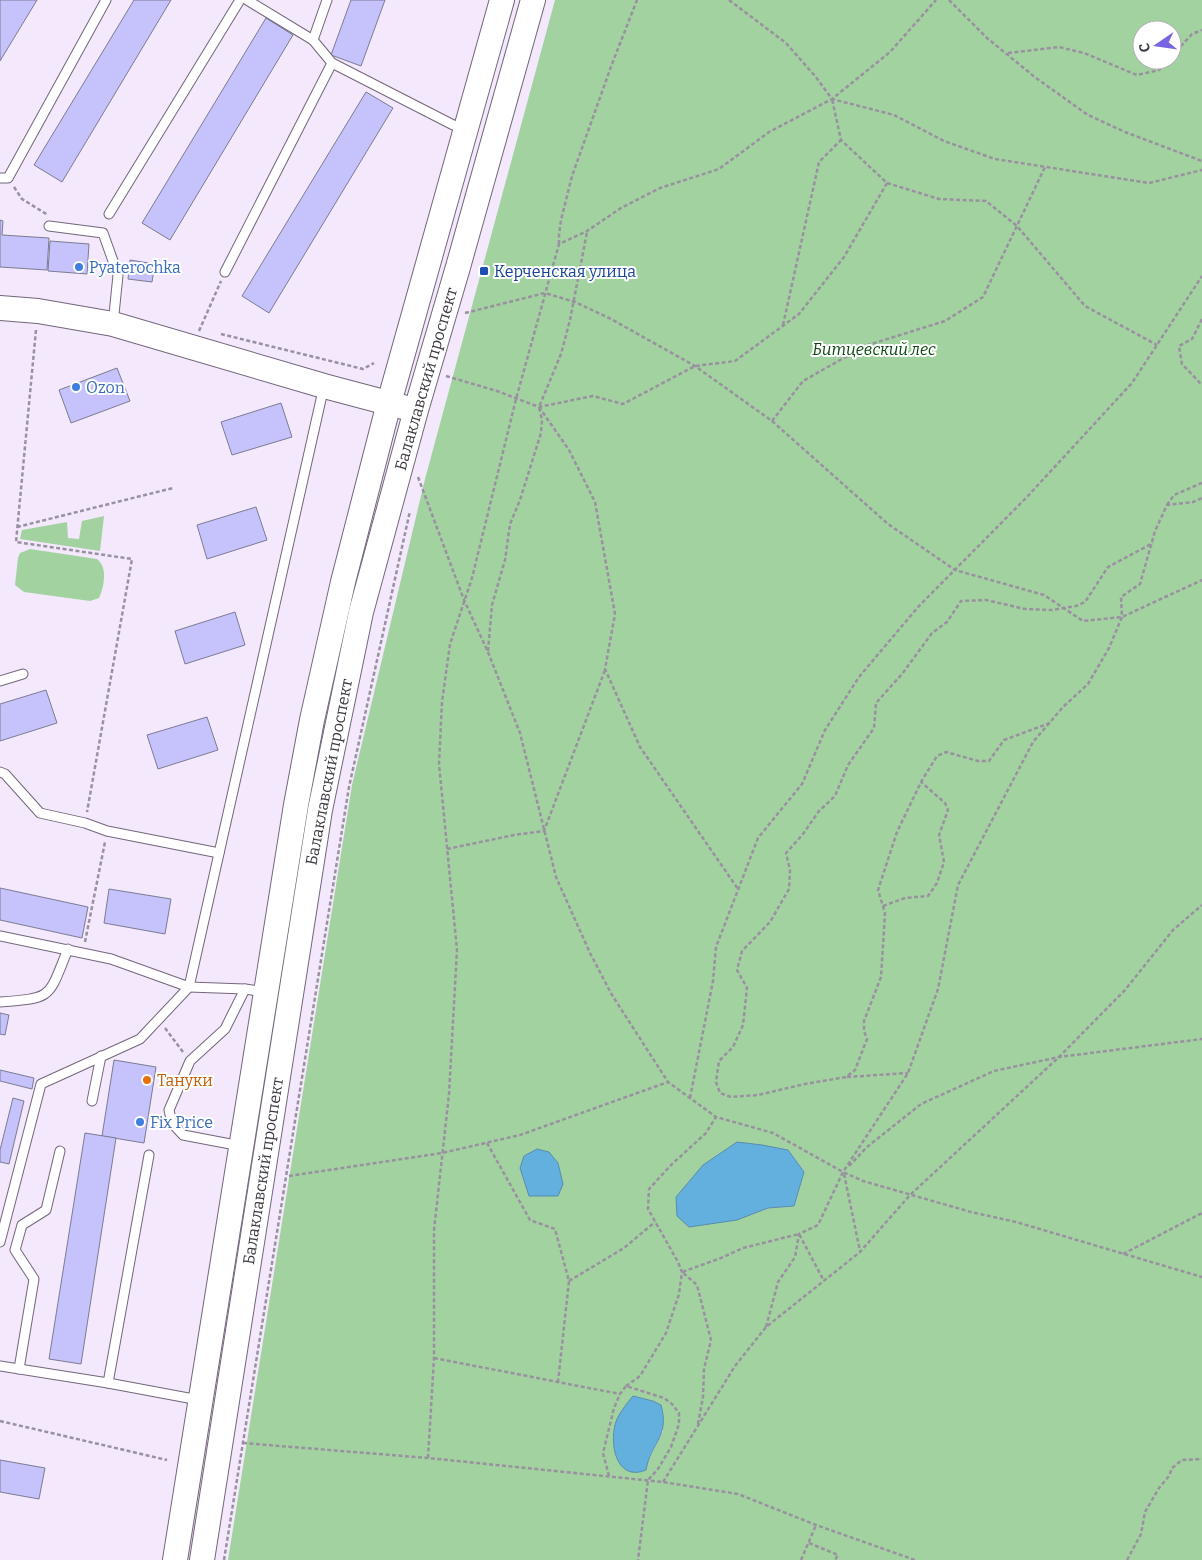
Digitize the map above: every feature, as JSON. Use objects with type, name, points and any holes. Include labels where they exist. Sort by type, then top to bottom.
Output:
[{"type":"main road","name":"Балаклавский проспект","points":[[175,1560],[241,1146],[256,990],[312,720],[343,582],[389,403],[502,0]]},
{"type":"main road","name":"Балаклавский проспект","points":[[202,1560],[320,810],[361,612],[532,0]]},
{"type":"main road","points":[[0,308],[38,311],[113,324],[195,334],[324,386],[416,410]]},
{"type":"lane","points":[[4,178],[106,0]]},
{"type":"lane","points":[[110,214],[240,0]]},
{"type":"lane","points":[[247,0],[312,40],[332,63],[465,132]]},
{"type":"lane","points":[[312,40],[327,0]]},
{"type":"lane","points":[[226,272],[332,63]]},
{"type":"lane","points":[[50,226],[103,234],[118,275],[113,324]]},
{"type":"lane","points":[[0,1242],[41,1084],[140,1039],[189,987],[324,386]]},
{"type":"lane","points":[[0,681],[23,674]]},
{"type":"lane","points":[[0,764],[2,773],[40,813],[85,823],[107,831],[219,853]]},
{"type":"lane","points":[[0,936],[111,958],[189,987],[256,990]]},
{"type":"lane","points":[[0,1002],[32,1000],[40,998],[47,993],[52,987],[68,949]]},
{"type":"lane","points":[[241,1146],[183,1135],[172,1123],[169,1110],[190,1061],[225,1029],[256,990]]},
{"type":"lane","points":[[92,1101],[101,1056]]},
{"type":"lane","points":[[19,1369],[34,1279],[16,1250],[22,1225],[46,1210],[60,1150]]},
{"type":"lane","points":[[108,1383],[149,1155]]},
{"type":"lane","points":[[0,1366],[199,1400]]},
{"type":"path","points":[[428,1458],[434,1358],[434,1230],[449,1094],[457,950],[439,764],[442,702],[450,644],[472,578],[516,399],[559,244],[561,220],[572,176],[637,0]]},
{"type":"path","points":[[729,0],[786,43],[815,76],[832,99],[841,140],[887,183],[939,199],[986,201],[1017,226],[1085,306],[1158,345]]},
{"type":"path","points":[[559,244],[587,231],[621,208],[660,188],[718,169],[769,132],[832,99],[890,52],[936,0]]},
{"type":"path","points":[[949,0],[987,38],[1036,78],[1088,115],[1124,132],[1202,162]]},
{"type":"path","points":[[1182,45],[1192,34],[1202,30]]},
{"type":"path","points":[[1007,53],[1059,47],[1084,53],[1137,75],[1160,70]]},
{"type":"path","points":[[832,99],[894,115],[944,141],[995,159],[1149,183],[1202,170]]},
{"type":"path","points":[[783,325],[819,162],[841,140]]},
{"type":"path","points":[[772,421],[803,382],[865,346],[945,321],[983,297],[1045,167]]},
{"type":"path","points":[[4,178],[22,199],[70,228]]},
{"type":"path","points":[[442,375],[497,391],[539,407],[593,396],[623,404],[695,366],[735,361],[799,314],[844,257],[887,183]]},
{"type":"path","points":[[488,652],[492,605],[505,560],[510,524],[520,500],[541,433],[542,420],[539,407],[561,354],[575,302],[587,231]]},
{"type":"path","points":[[195,334],[226,272]]},
{"type":"path","points":[[690,1099],[714,982],[716,947],[758,838],[802,784],[826,730],[859,677],[918,608],[1026,498],[1132,383],[1202,276]]},
{"type":"path","points":[[468,304],[465,313],[545,293],[575,302],[611,319],[695,366],[772,421],[888,524],[955,570],[1044,595],[1083,621],[1122,617],[1202,580]]},
{"type":"path","points":[[38,311],[16,542],[132,559],[85,823]]},
{"type":"path","points":[[1202,319],[1192,339],[1179,346],[1182,364],[1202,386]]},
{"type":"path","points":[[219,334],[363,369],[374,363]]},
{"type":"path","points":[[539,407],[569,450],[595,502],[615,614],[606,669],[544,831]]},
{"type":"path","points":[[415,485],[418,475],[464,600],[488,652],[520,733],[556,877],[590,953],[623,1014],[668,1082],[716,1117],[773,1133],[863,1181],[971,1212],[1016,1222],[1202,1277]]},
{"type":"path","points":[[682,1272],[743,1248],[798,1234],[818,1225],[843,1172],[908,1073],[938,990],[958,886],[1033,742],[1064,707],[1088,684],[1109,648],[1122,617],[1121,597],[1140,584],[1155,531],[1167,505],[1174,495],[1202,483]]},
{"type":"path","points":[[18,527],[174,488]]},
{"type":"path","points":[[1167,505],[1193,502],[1202,498]]},
{"type":"path","points":[[224,1560],[349,787],[411,505]]},
{"type":"path","points":[[908,1073],[846,1077],[758,1095],[731,1097],[720,1093],[716,1082],[719,1061],[733,1048],[744,1025],[748,988],[737,970],[742,951],[770,922],[788,889],[790,870],[786,853],[803,834],[818,811],[835,796],[848,765],[874,728],[876,703],[902,674],[932,633],[947,622],[961,601],[986,600],[1025,609],[1052,610],[1076,606],[1085,602],[1108,567],[1153,543]]},
{"type":"path","points":[[606,669],[640,747],[738,889]]},
{"type":"path","points":[[846,1077],[855,1070],[868,1039],[864,1031],[864,1021],[881,977],[885,913],[878,890],[897,832],[921,782],[936,756],[946,752],[978,761],[989,761],[1004,740],[1050,723]]},
{"type":"path","points":[[883,906],[905,898],[928,896],[937,883],[944,862],[939,835],[948,810],[945,803],[921,782]]},
{"type":"path","points":[[82,953],[107,831]]},
{"type":"path","points":[[447,849],[514,835],[544,831]]},
{"type":"path","points":[[663,1482],[735,1366],[766,1327],[860,1252],[910,1195],[1060,1058],[1124,990],[1173,930],[1202,905]]},
{"type":"path","points":[[158,1019],[190,1061]]},
{"type":"path","points":[[843,1172],[867,1147],[921,1104],[994,1071],[1060,1058],[1202,1039]]},
{"type":"path","points":[[289,1176],[442,1153],[520,1135],[668,1082]]},
{"type":"path","points":[[698,1426],[703,1397],[704,1369],[711,1340],[697,1286],[682,1272],[648,1210],[649,1189],[670,1165],[706,1133],[716,1117]]},
{"type":"path","points":[[487,1143],[530,1220],[555,1229],[568,1281],[558,1382]]},
{"type":"path","points":[[843,1172],[860,1252]]},
{"type":"path","points":[[1122,1254],[1202,1213]]},
{"type":"path","points":[[568,1281],[624,1248],[655,1222]]},
{"type":"path","points":[[798,1234],[824,1281]]},
{"type":"path","points":[[766,1327],[778,1282],[795,1258],[798,1234]]},
{"type":"path","points":[[609,1476],[604,1452],[614,1408],[626,1386],[640,1376],[666,1333],[679,1294],[682,1272]]},
{"type":"path","points":[[434,1358],[620,1394]]},
{"type":"path","points":[[626,1386],[664,1398],[679,1413],[679,1424],[671,1447],[658,1470],[648,1480],[638,1560]]},
{"type":"path","points":[[0,1421],[167,1460]]},
{"type":"path","points":[[243,1443],[428,1458],[648,1480],[738,1494],[816,1525],[915,1560]]},
{"type":"path","points":[[1127,1560],[1141,1534],[1145,1512],[1159,1488],[1169,1476],[1172,1468],[1182,1460],[1202,1460]]},
{"type":"path","points":[[802,1560],[816,1525]]},
{"type":"path","points":[[809,1544],[838,1555],[835,1560]]},
{"type":"green space","name":"Битцевский лес","points":[[555,0],[1202,0],[1202,1560],[228,1560],[352,785],[425,479]],"holes":[[[788,1150],[804,1172],[794,1206],[768,1208],[689,1227]],[[633,1396],[653,1401],[663,1431],[647,1463]]]},
{"type":"green space","points":[[104,516],[100,551],[20,539],[22,530],[67,522],[68,538],[79,539],[82,521]]},
{"type":"green space","points":[[30,549],[97,559],[104,572],[99,598],[90,601],[24,592],[15,585],[18,558],[20,553]]},
{"type":"water","points":[[737,1142],[788,1150],[804,1172],[794,1206],[768,1208],[737,1220],[689,1227],[677,1216],[676,1197],[703,1165]]},
{"type":"water","points":[[537,1149],[549,1152],[558,1163],[563,1184],[558,1196],[529,1196],[520,1168],[524,1156]]},
{"type":"water","points":[[633,1396],[661,1405],[663,1416],[662,1432],[648,1460],[646,1470],[635,1472],[627,1470],[621,1465],[616,1457],[613,1438],[617,1419]]},
{"type":"building","points":[[0,0],[37,0],[0,61]]},
{"type":"building","points":[[134,0],[171,0],[62,182],[34,165]]},
{"type":"building","points":[[351,0],[385,0],[361,66],[331,55]]},
{"type":"building","points":[[266,18],[293,35],[170,240],[142,223]]},
{"type":"building","points":[[366,92],[393,108],[269,313],[242,296]]},
{"type":"building","points":[[0,220],[3,221],[2,235],[49,238],[47,270],[0,267]]},
{"type":"building","points":[[50,241],[89,244],[87,274],[48,271]]},
{"type":"building","points":[[130,260],[155,264],[152,282],[128,279]]},
{"type":"building","points":[[117,368],[130,401],[71,423],[59,390]]},
{"type":"building","points":[[281,403],[292,437],[232,455],[221,422]]},
{"type":"building","points":[[256,507],[267,540],[207,559],[197,525]]},
{"type":"building","points":[[235,612],[245,645],[185,664],[175,631]]},
{"type":"building","points":[[46,690],[57,723],[0,741],[0,704]]},
{"type":"building","points":[[207,717],[218,750],[158,769],[147,735]]},
{"type":"building","points":[[0,888],[88,907],[82,938],[0,920]]},
{"type":"building","points":[[109,889],[171,899],[165,934],[104,923]]},
{"type":"building","points":[[0,1013],[9,1015],[5,1035],[0,1034]]},
{"type":"building","points":[[114,1060],[156,1067],[144,1143],[102,1136]]},
{"type":"building","points":[[0,1070],[34,1078],[32,1089],[0,1081]]},
{"type":"building","points":[[13,1098],[24,1101],[9,1164],[0,1162],[0,1150]]},
{"type":"building","points":[[85,1133],[116,1138],[81,1364],[49,1359]]},
{"type":"building","points":[[0,1460],[45,1468],[39,1499],[0,1492]]},
{"type":"place","name":"Pyaterochka","points":[[79,267]]},
{"type":"place","name":"Керченская улица","points":[[484,271]]},
{"type":"place","name":"Ozon","points":[[76,387]]},
{"type":"place","name":"Тануки","points":[[147,1080]]},
{"type":"place","name":"Fix Price","points":[[140,1122]]}]
